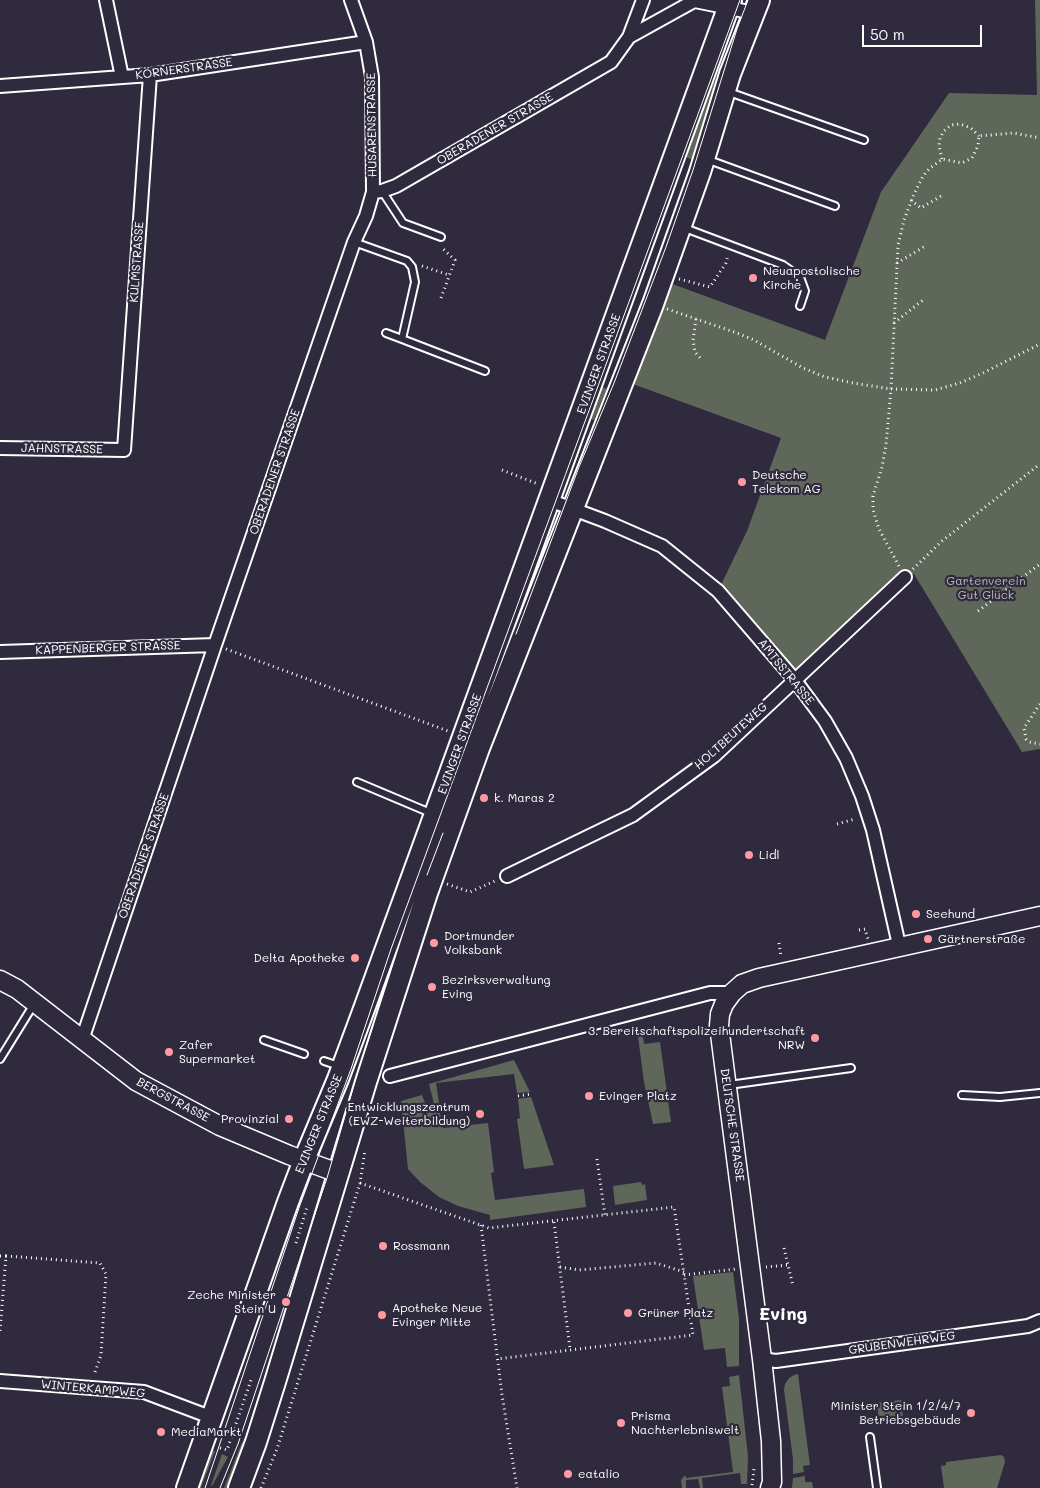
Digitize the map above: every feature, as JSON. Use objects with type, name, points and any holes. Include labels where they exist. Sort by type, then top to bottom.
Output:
[{"type":"main road","name":"EVINGER STRASSE","points":[[239,1488],[275,1382],[338,1173],[427,893],[444,818],[548,494],[730,4]]},
{"type":"main road","name":"EVINGER STRASSE","points":[[187,1488],[304,1160],[333,1064],[444,818],[646,322],[681,226],[725,90],[756,6]]},
{"type":"street","points":[[106,0],[122,78]]},
{"type":"street","name":"HUSARENSTRASSE","points":[[351,0],[366,42],[372,77],[378,192]]},
{"type":"street","name":"OBERADENER STRASSE","points":[[82,1040],[215,645],[354,242],[378,192],[396,186],[611,62],[629,37],[643,0]]},
{"type":"street","name":"OBERADENER STRASSE","points":[[629,37],[692,1],[756,6]]},
{"type":"street","name":"KÖRNERSTRASSE","points":[[0,86],[122,78],[366,42]]},
{"type":"street","name":"KULMSTRASSE","points":[[124,450],[150,74]]},
{"type":"street","name":"JAHNSTRASSE","points":[[0,448],[124,450]]},
{"type":"street","name":"AMTSSTRASSE","points":[[548,494],[571,509],[605,521],[662,546],[718,591],[794,679],[826,721],[846,758],[869,816],[899,945]]},
{"type":"street","name":"HOLTBEUTEWEG","points":[[507,876],[633,815],[714,756],[905,577]]},
{"type":"street","name":"KAPPENBERGER STRASSE","points":[[0,652],[215,645]]},
{"type":"street","name":"DEUTSCHE STRASSE","points":[[770,1488],[772,1482],[771,1441],[762,1359],[719,1026],[720,1014],[724,1004],[742,984],[759,978],[899,945],[1040,916]]},
{"type":"street","name":"BERGSTRASSE","points":[[0,980],[34,1002],[136,1081],[220,1126],[338,1173]]},
{"type":"street","points":[[390,1076],[710,994],[732,993]]},
{"type":"street","name":"GRUBENWEHRWEG","points":[[762,1359],[776,1361],[1028,1326],[1040,1321]]},
{"type":"street","name":"WINTERKAMPWEG","points":[[0,1382],[144,1392],[212,1418]]},
{"type":"lane","points":[[725,90],[864,140]]},
{"type":"lane","points":[[704,158],[835,206]]},
{"type":"lane","points":[[378,192],[402,223],[441,237]]},
{"type":"lane","points":[[681,226],[784,265],[800,276],[805,291],[800,306]]},
{"type":"lane","points":[[354,242],[407,261],[412,267],[415,282],[402,339]]},
{"type":"lane","points":[[386,334],[485,371]]},
{"type":"lane","points":[[357,782],[444,818]]},
{"type":"lane","points":[[0,1060],[34,1002]]},
{"type":"lane","points":[[264,1040],[304,1054]]},
{"type":"lane","points":[[726,1086],[852,1068]]},
{"type":"lane","points":[[962,1095],[1000,1097],[1040,1093]]},
{"type":"lane","points":[[870,1437],[877,1488]]},
{"type":"path","points":[[960,124],[972,128],[979,136],[978,146],[972,158],[962,163],[942,159],[939,146],[940,138],[950,125],[960,124]]},
{"type":"path","points":[[979,136],[1014,133],[1040,138]]},
{"type":"path","points":[[942,159],[929,168],[923,176],[911,200],[900,232],[886,445],[882,467],[873,496],[873,510],[878,529],[905,577],[942,541],[1040,464]]},
{"type":"path","points":[[911,200],[921,208],[941,196]]},
{"type":"path","points":[[441,237],[440,246],[455,260],[441,298]]},
{"type":"path","points":[[676,278],[710,287],[726,263],[732,245]]},
{"type":"path","points":[[897,263],[927,245]]},
{"type":"path","points":[[412,267],[416,265],[449,276]]},
{"type":"path","points":[[894,323],[924,300]]},
{"type":"path","points":[[668,301],[665,308],[754,340],[798,366],[826,377],[891,389],[935,390],[960,383],[1040,344]]},
{"type":"path","points":[[696,319],[693,340],[695,352],[702,360]]},
{"type":"path","points":[[502,470],[548,494]]},
{"type":"path","points":[[978,610],[1040,564]]},
{"type":"path","points":[[215,645],[453,733]]},
{"type":"path","points":[[1040,704],[1024,728],[1026,739],[1029,742],[1040,744]]},
{"type":"path","points":[[836,824],[869,816]]},
{"type":"path","points":[[439,882],[470,892],[507,876]]},
{"type":"path","points":[[859,930],[865,929],[866,934]]},
{"type":"path","points":[[779,943],[782,958]]},
{"type":"path","points":[[518,1096],[531,1094]]},
{"type":"path","points":[[261,1488],[277,1449],[360,1183],[366,1148]]},
{"type":"path","points":[[598,1159],[605,1216]]},
{"type":"path","points":[[360,1183],[489,1228],[674,1207],[693,1335],[497,1359]]},
{"type":"path","points":[[296,1243],[307,1208]]},
{"type":"path","points":[[554,1222],[570,1349]]},
{"type":"path","points":[[480,1225],[504,1410],[517,1488]]},
{"type":"path","points":[[784,1248],[793,1286]]},
{"type":"path","points":[[0,1256],[100,1262],[106,1274],[101,1355],[89,1387]]},
{"type":"path","points":[[0,1331],[6,1256]]},
{"type":"path","points":[[560,1267],[579,1270],[656,1263],[684,1273],[732,1270]]},
{"type":"path","points":[[762,1268],[788,1265]]},
{"type":"path","points":[[233,1434],[251,1380]]},
{"type":"green space","name":"Gartenverein Gut Glück","points":[[1035,0],[1040,0],[1040,749],[1022,752],[914,574],[905,577],[794,679],[718,591],[747,531],[781,438],[630,383],[667,282],[825,340],[881,192],[949,93],[1037,95]]},
{"type":"green space","points":[[718,72],[694,160],[685,157]]},
{"type":"green space","points":[[602,387],[607,389],[594,420],[591,419]]},
{"type":"green space","points":[[637,1029],[642,1029],[644,1044],[660,1042],[671,1122],[653,1124],[644,1082]]},
{"type":"green space","points":[[514,1060],[530,1092],[517,1093],[514,1074],[436,1083],[439,1103],[434,1104],[429,1084]]},
{"type":"green space","points":[[422,1095],[428,1110],[439,1109],[443,1128],[488,1123],[494,1172],[491,1173],[495,1200],[584,1189],[586,1207],[490,1220],[490,1215],[458,1206],[439,1197],[420,1182],[408,1169],[401,1101]]},
{"type":"green space","points":[[531,1097],[554,1165],[524,1169],[517,1119],[520,1118],[518,1099]]},
{"type":"green space","points":[[641,1182],[642,1185],[645,1184],[647,1200],[615,1205],[613,1186]]},
{"type":"green space","points":[[733,1272],[739,1319],[739,1366],[727,1367],[725,1348],[704,1350],[693,1276]]},
{"type":"green space","points":[[798,1374],[810,1465],[803,1466],[804,1472],[793,1474],[793,1459],[784,1390],[789,1378]]},
{"type":"green space","points":[[739,1375],[748,1456],[747,1484],[741,1484],[740,1473],[702,1478],[703,1488],[700,1488],[698,1479],[686,1480],[686,1488],[682,1488],[681,1480],[685,1475],[686,1478],[733,1472],[722,1387],[730,1386],[729,1377]]},
{"type":"green space","points":[[901,1400],[903,1418],[879,1421],[877,1403]]},
{"type":"green space","points":[[242,1442],[248,1445],[230,1488],[224,1488]]},
{"type":"green space","points":[[211,1450],[215,1451],[201,1488],[196,1488]]},
{"type":"green space","points":[[222,1454],[228,1457],[212,1486],[211,1485]]},
{"type":"green space","points":[[1001,1455],[1004,1457],[1005,1462],[997,1488],[944,1488],[941,1466],[946,1465],[946,1462]]},
{"type":"green space","points":[[805,1476],[805,1482],[812,1482],[813,1488],[792,1488],[793,1478]]},
{"type":"tram line","points":[[205,1488],[300,1205],[351,1069],[391,949],[740,0]]},
{"type":"tram line","points":[[516,634],[579,467],[614,383],[666,247],[748,0]]},
{"type":"tram line","points":[[427,875],[443,833]]},
{"type":"tram line","points":[[220,1488],[238,1444],[327,1178],[373,1026]]},
{"type":"place","name":"Neuapostolische Kirche","points":[[753,278]]},
{"type":"place","name":"Deutsche Telekom AG","points":[[742,482]]},
{"type":"place","name":"k. Maras 2","points":[[484,798]]},
{"type":"place","name":"Lidl","points":[[749,855]]},
{"type":"place","name":"Seehund","points":[[916,914]]},
{"type":"place","name":"Gärtnerstraße","points":[[928,939]]},
{"type":"place","name":"Dortmunder Volksbank","points":[[434,943]]},
{"type":"place","name":"Delta Apotheke","points":[[355,958]]},
{"type":"place","name":"Bezirksverwaltung Eving","points":[[432,987]]},
{"type":"place","name":"3. Bereitschaftspolizeihundertschaft NRW","points":[[815,1038]]},
{"type":"place","name":"Zafer Supermarket","points":[[169,1052]]},
{"type":"place","name":"Evinger Platz","points":[[589,1096]]},
{"type":"place","name":"Entwicklungszentrum (EWZ-Weiterbildung)","points":[[480,1114]]},
{"type":"place","name":"Provinzial","points":[[289,1119]]},
{"type":"place","name":"Rossmann","points":[[383,1246]]},
{"type":"place","name":"Zeche Minister Stein U","points":[[286,1302]]},
{"type":"place","name":"Grüner Platz","points":[[628,1313]]},
{"type":"place","name":"Apotheke Neue Evinger Mitte","points":[[382,1315]]},
{"type":"place","name":"Minister Stein 1/2/4/7 Betriebsgebäude","points":[[971,1413]]},
{"type":"place","name":"Prisma Nachterlebniswelt","points":[[621,1423]]},
{"type":"place","name":"MediaMarkt","points":[[161,1432]]},
{"type":"place","name":"eatalio","points":[[568,1474]]},
{"type":"district","name":"Eving","points":[[783,1314]]}]
